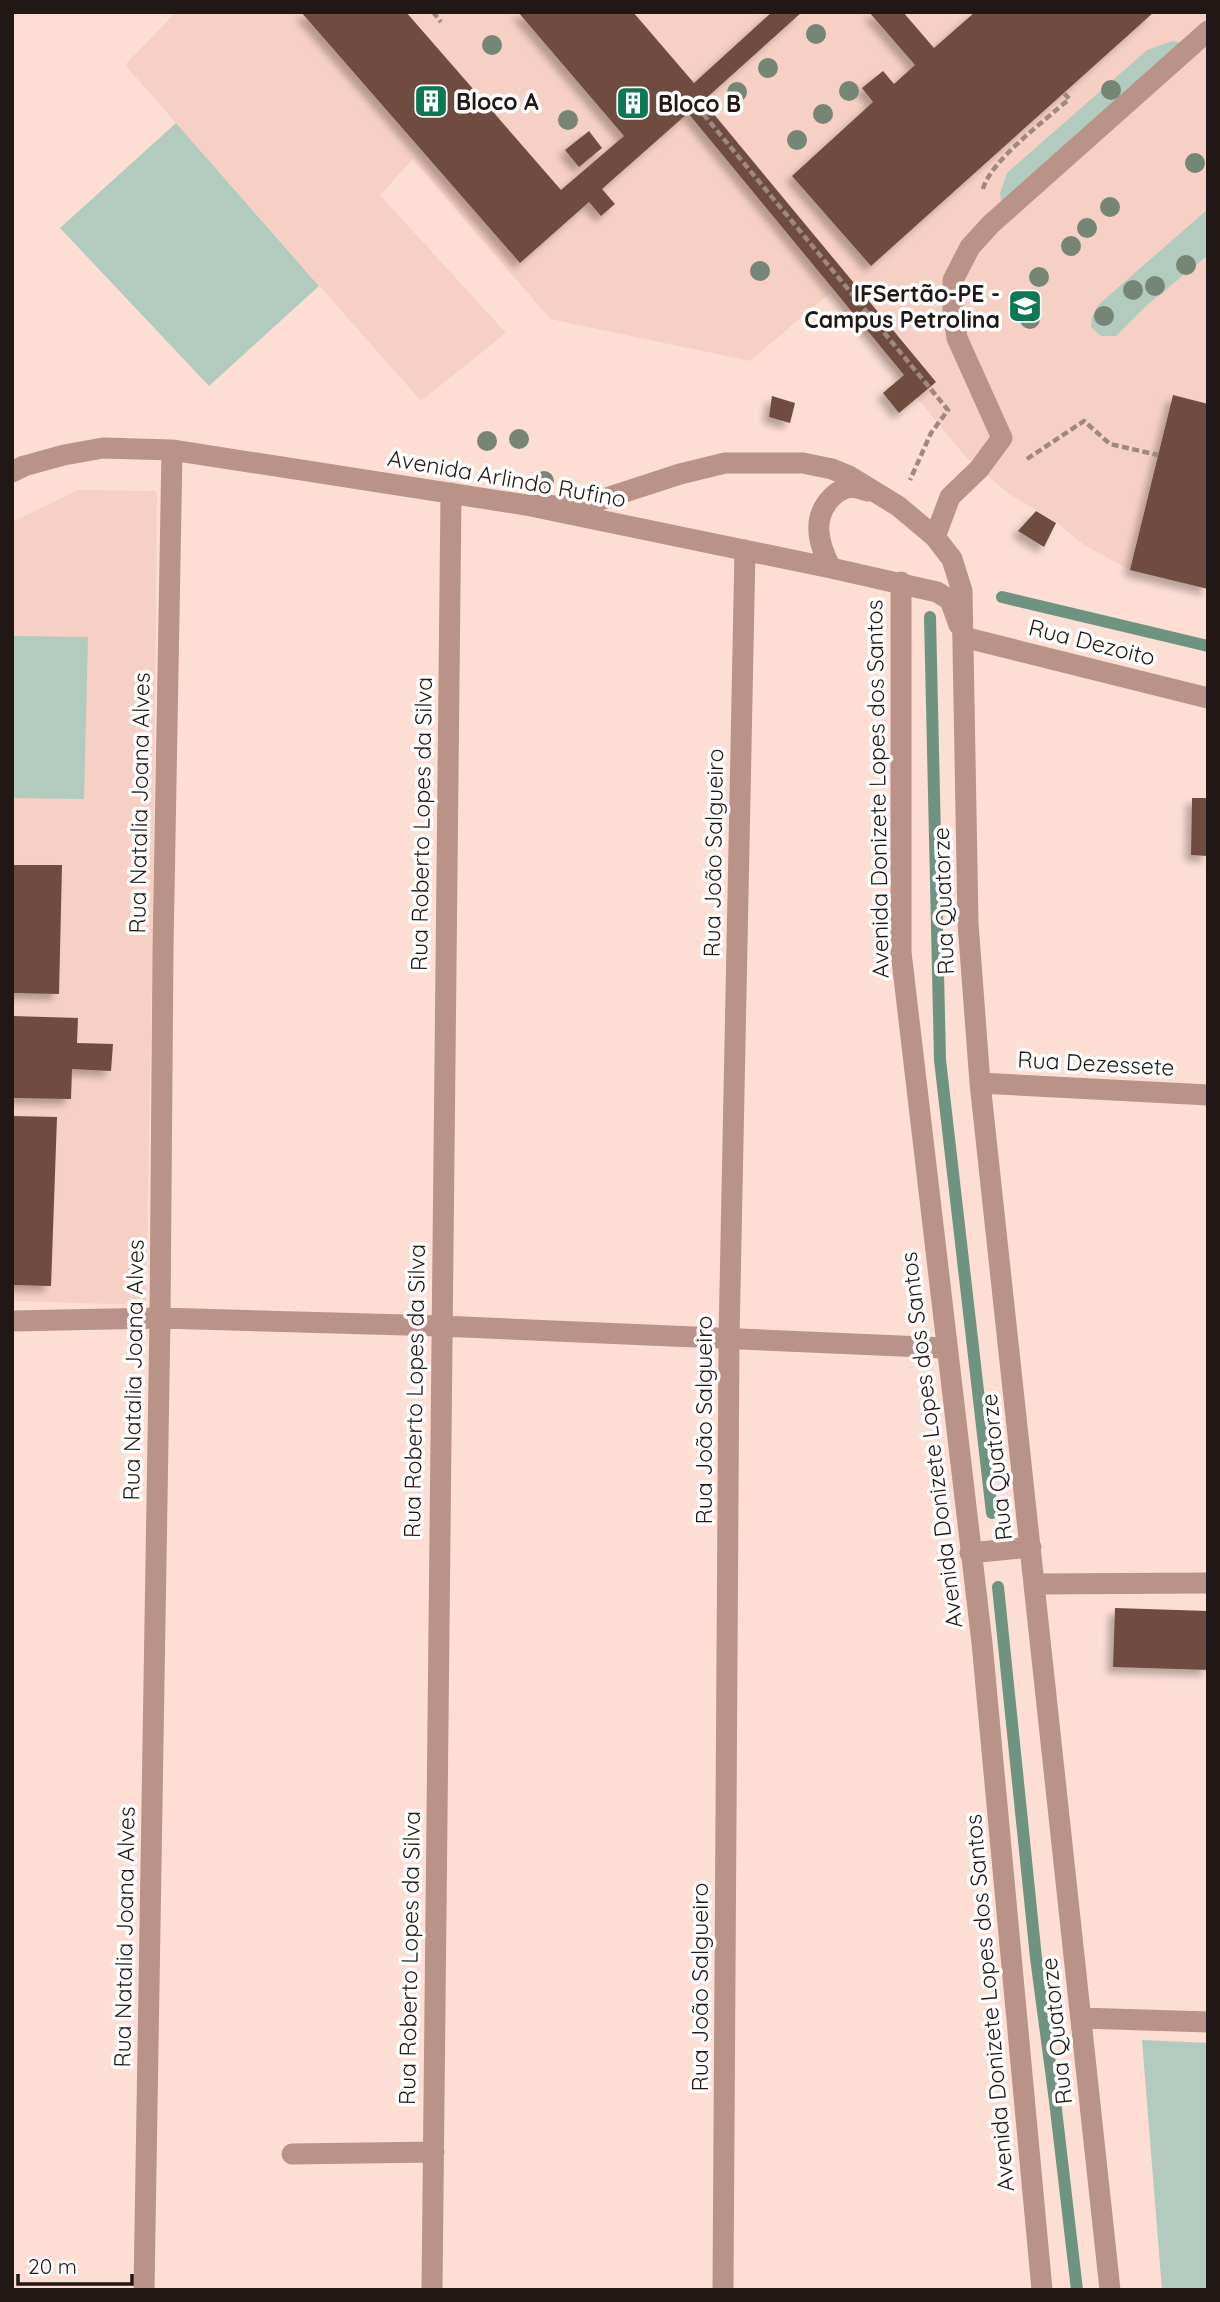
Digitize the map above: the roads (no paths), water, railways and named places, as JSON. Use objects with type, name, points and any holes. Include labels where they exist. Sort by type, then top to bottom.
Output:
[{"type":"street","points":[[935,537],[950,497],[968,482],[1002,438],[957,338],[953,311],[953,280],[970,247],[991,224],[1208,32]]},
{"type":"street","name":"Avenida Arlindo Rufino","points":[[12,472],[64,455],[103,448],[172,450],[526,505],[937,592],[950,600],[963,637]]},
{"type":"street","name":"Rua Natalia Joana Alves","points":[[144,2290],[172,450]]},
{"type":"street","points":[[526,505],[588,504],[680,474],[724,463],[803,463],[832,469],[891,501]]},
{"type":"street","points":[[831,568],[822,552],[818,532],[819,515],[830,499],[842,488],[854,486],[891,501]]},
{"type":"street","name":"Rua Roberto Lopes da Silva","points":[[432,2290],[451,493]]},
{"type":"street","name":"Rua Quatorze","points":[[891,501],[935,537],[952,559],[962,591],[968,923],[981,1083],[1110,2290]]},
{"type":"street","name":"Rua João Salgueiro","points":[[723,2290],[729,1339],[745,550]]},
{"type":"street","name":"Avenida Donizete Lopes dos Santos","points":[[901,583],[901,952],[982,1643],[1042,2290]]},
{"type":"street","name":"Rua Dezoito","points":[[963,637],[1208,698]]},
{"type":"street","name":"Rua Dezessete","points":[[981,1083],[1208,1095]]},
{"type":"street","points":[[12,1321],[160,1318],[441,1326],[946,1349]]},
{"type":"street","points":[[971,1553],[1031,1548]]},
{"type":"street","points":[[1035,1584],[1208,1583]]},
{"type":"street","points":[[1081,2018],[1208,2022]]},
{"type":"street","points":[[292,2154],[434,2152]]},
{"type":"waterway","points":[[1002,597],[1208,646]]},
{"type":"waterway","points":[[930,617],[940,1060],[992,1513]]},
{"type":"waterway","points":[[998,1587],[1036,1958],[1077,2290]]},
{"type":"place","name":"Bloco A","points":[[431,101]]},
{"type":"place","name":"Bloco B","points":[[633,103]]},
{"type":"place","name":"IFSertão-PE - Campus Petrolina","points":[[1025,306]]}]
